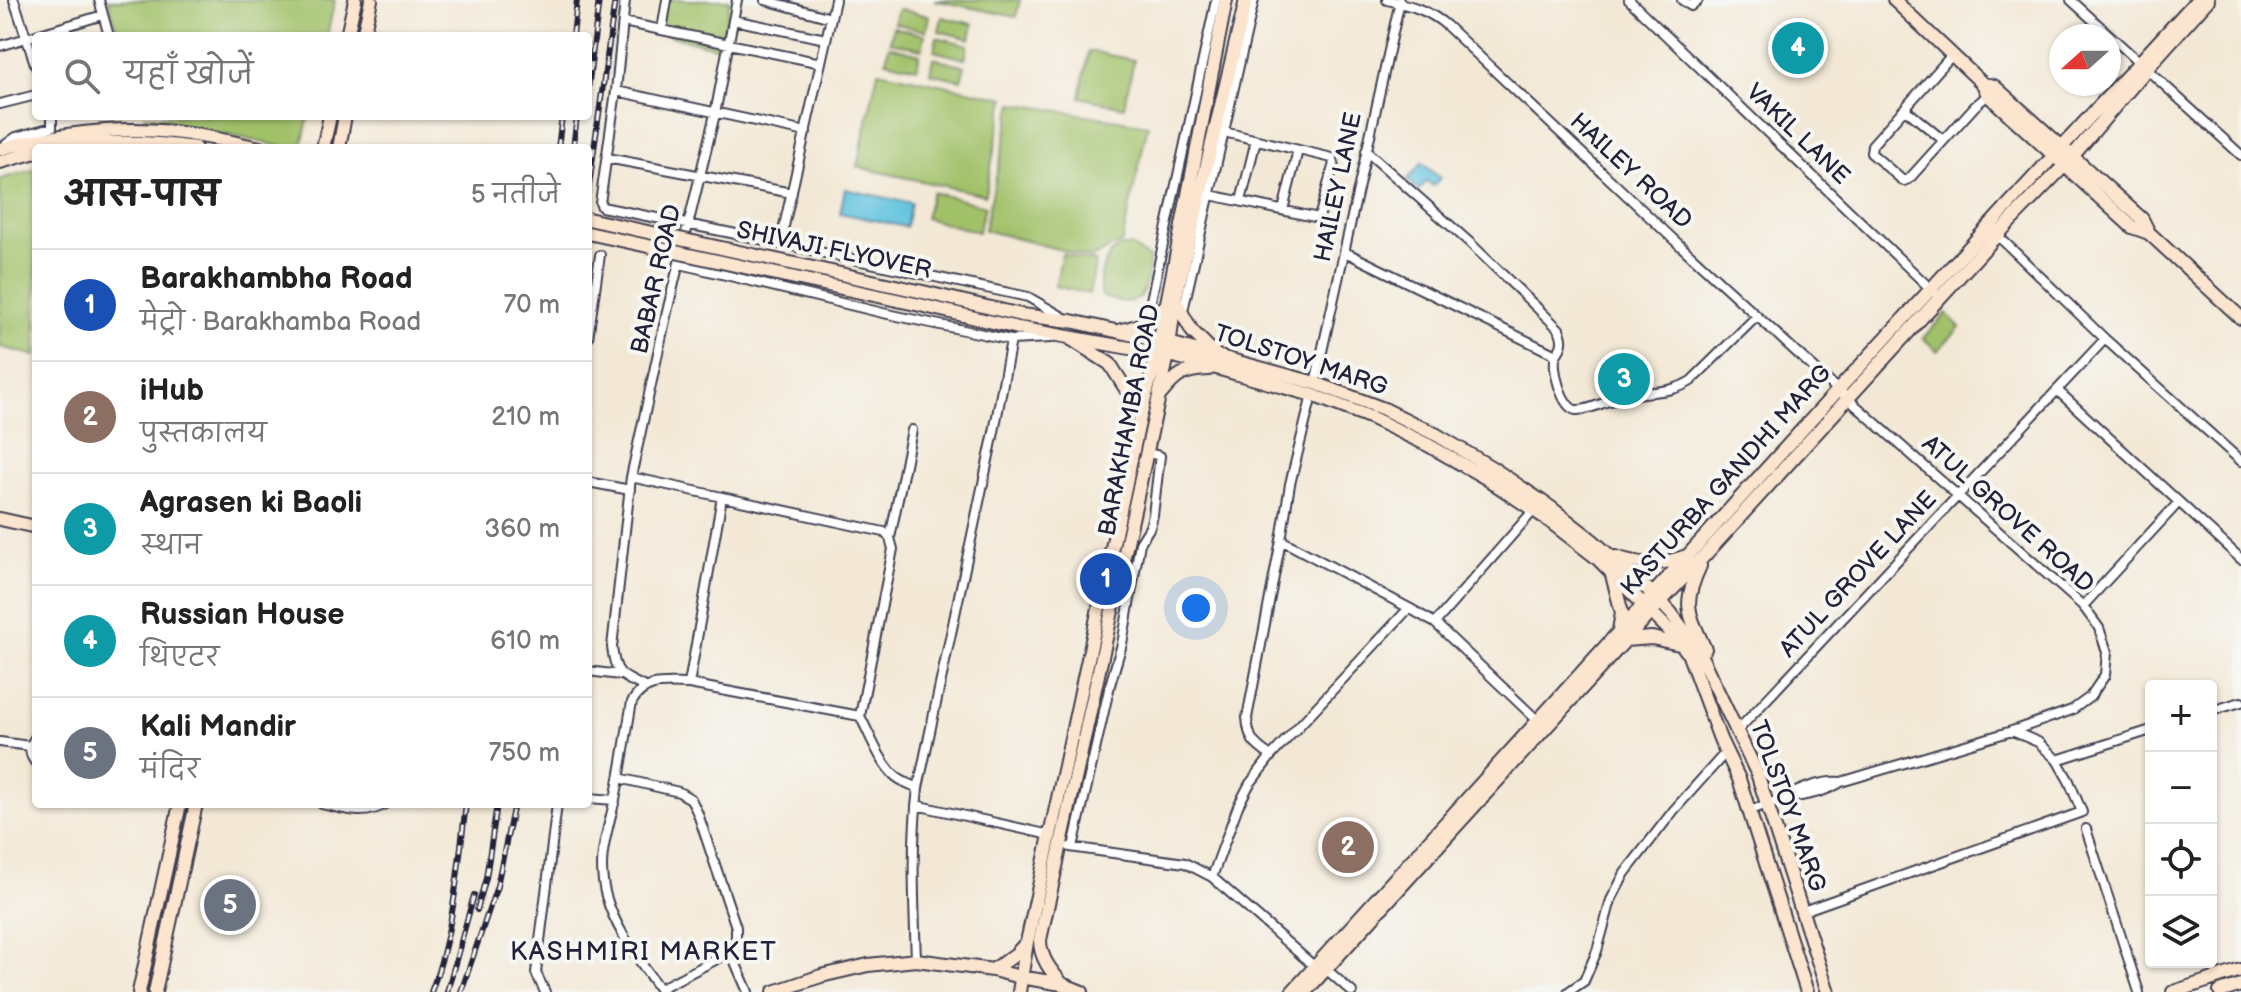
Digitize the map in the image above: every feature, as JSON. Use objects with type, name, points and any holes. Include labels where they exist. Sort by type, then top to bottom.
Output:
[{"type":"main road","points":[[348,32],[355,0]]},
{"type":"main road","points":[[364,32],[371,0]]},
{"type":"main road","name":"BARAKHAMBA ROAD","points":[[1062,984],[1041,954],[1039,944],[1067,846],[1087,721],[1157,399],[1163,348],[1226,0]]},
{"type":"main road","name":"BARAKHAMBA ROAD","points":[[1171,302],[1246,0]]},
{"type":"main road","points":[[1894,0],[1986,90],[2068,161],[2132,227],[2149,233],[2241,318]]},
{"type":"main road","name":"KASTURBA GANDHI MARG","points":[[1992,231],[2068,161],[2197,0]]},
{"type":"main road","name":"KASTURBA GANDHI MARG","points":[[1292,992],[1320,968],[1646,608],[1705,555],[1848,399],[2057,151],[2208,0]]},
{"type":"main road","points":[[324,144],[329,120]]},
{"type":"main road","points":[[340,144],[344,120]]},
{"type":"main road","points":[[0,149],[82,132],[143,131],[205,136],[242,144]]},
{"type":"main road","points":[[103,144],[140,144]]},
{"type":"main road","points":[[0,162],[32,153]]},
{"type":"main road","name":"SHIVAJI FLYOVER","points":[[592,220],[922,298],[1018,328],[1163,348]]},
{"type":"main road","name":"SHIVAJI FLYOVER","points":[[592,234],[922,298],[1071,321],[1163,348]]},
{"type":"main road","name":"KASTURBA GANDHI MARG","points":[[1657,598],[1689,555],[1838,390],[1936,294]]},
{"type":"main road","points":[[1114,332],[1145,324],[1171,302],[1217,362],[1180,374],[1171,380],[1157,399]]},
{"type":"main road","points":[[1068,337],[1110,364],[1141,413]]},
{"type":"main road","name":"BARAKHAMBA ROAD","points":[[1019,992],[1027,942],[1141,413],[1163,348]]},
{"type":"main road","name":"TOLSTOY MARG","points":[[1163,348],[1384,409],[1461,449],[1550,507],[1657,598],[1697,648],[1757,773],[1828,992]]},
{"type":"main road","name":"TOLSTOY MARG","points":[[1313,389],[1428,445],[1534,510],[1597,558],[1682,645],[1739,779],[1807,992]]},
{"type":"main road","points":[[0,519],[32,526]]},
{"type":"main road","points":[[1609,555],[1629,562],[1649,564],[1670,562],[1689,555]]},
{"type":"main road","points":[[1705,555],[1687,600],[1689,615],[1722,685],[1729,712]]},
{"type":"main road","points":[[1611,573],[1622,613],[1622,635],[1682,645]]},
{"type":"main road","name":"KASTURBA GANDHI MARG","points":[[1305,992],[1320,968],[1537,720],[1622,635]]},
{"type":"main road","points":[[139,992],[179,808]]},
{"type":"main road","points":[[155,992],[195,808]]},
{"type":"main road","points":[[993,970],[1027,942]]},
{"type":"main road","points":[[774,992],[808,986],[868,965],[916,960],[993,970],[1062,984],[1082,992]]},
{"type":"main road","points":[[2173,992],[2241,970]]},
{"type":"main road","points":[[2220,992],[2241,985]]},
{"type":"street","points":[[14,0],[32,55]]},
{"type":"street","points":[[99,0],[108,32]]},
{"type":"street","points":[[625,0],[600,203],[602,207],[1028,297],[1071,321]]},
{"type":"street","points":[[662,30],[667,0]]},
{"type":"street","name":"BABAR ROAD","points":[[620,675],[614,664],[612,647],[631,477],[715,114],[737,0]]},
{"type":"street","points":[[765,0],[831,18]]},
{"type":"street","points":[[780,244],[835,0]]},
{"type":"street","points":[[1145,324],[1216,0]]},
{"type":"street","points":[[1182,315],[1254,0]]},
{"type":"street","name":"HAILEY ROAD","points":[[1387,0],[1400,1],[1434,14],[1838,390]]},
{"type":"street","name":"VAKIL LANE","points":[[1629,0],[1936,294]]},
{"type":"street","points":[[1682,0],[1691,6],[1698,0]]},
{"type":"street","points":[[2071,0],[2241,155]]},
{"type":"street","name":"HAILEY LANE","points":[[1271,756],[1255,745],[1248,732],[1247,718],[1290,484],[1400,1]]},
{"type":"street","points":[[46,32],[103,15]]},
{"type":"street","points":[[733,20],[826,39]]},
{"type":"street","points":[[623,22],[821,63]]},
{"type":"street","points":[[0,46],[32,36]]},
{"type":"street","points":[[1952,55],[1870,150],[1871,153],[1901,179],[1909,179],[1986,90]]},
{"type":"street","points":[[616,91],[806,132]]},
{"type":"street","points":[[0,104],[32,96]]},
{"type":"street","points":[[1905,109],[1943,140]]},
{"type":"street","points":[[0,149],[16,137],[52,127],[52,120]]},
{"type":"street","points":[[1210,195],[1321,217],[1334,163],[1332,158],[1224,132]]},
{"type":"street","points":[[1241,201],[1256,140]]},
{"type":"street","points":[[1283,210],[1298,150]]},
{"type":"street","points":[[1366,151],[1469,242],[1559,329],[1564,339],[1553,362],[1554,370],[1571,409],[1579,411],[1620,398],[1681,388],[1757,316]]},
{"type":"street","points":[[607,158],[792,193]]},
{"type":"street","points":[[1992,231],[2105,339],[2241,461]]},
{"type":"street","points":[[1345,252],[1556,355]]},
{"type":"street","points":[[592,310],[600,255]]},
{"type":"street","points":[[680,264],[1011,340],[1068,337]]},
{"type":"street","name":"ATUL GROVE LANE","points":[[1738,730],[2105,339]]},
{"type":"street","points":[[916,960],[912,869],[918,788],[1011,340]]},
{"type":"street","name":"ATUL GROVE ROAD","points":[[1749,811],[2072,710],[2090,697],[2105,675],[2107,652],[2099,628],[2083,606],[1838,390]]},
{"type":"street","points":[[2058,391],[2241,559]]},
{"type":"street","points":[[912,430],[890,538],[893,549],[860,716],[894,775],[918,788]]},
{"type":"street","points":[[1145,452],[1160,456],[1153,515],[1140,543],[1122,644],[1067,846],[1185,863],[1212,877],[1352,992]]},
{"type":"street","points":[[631,477],[884,532],[890,538]]},
{"type":"street","points":[[592,483],[630,490]]},
{"type":"street","points":[[689,684],[722,497]]},
{"type":"street","points":[[2083,606],[2179,502]]},
{"type":"street","points":[[1435,623],[1534,510]]},
{"type":"street","points":[[1281,540],[1435,623],[1537,720]]},
{"type":"street","points":[[1212,877],[1249,785],[1271,756],[1409,608]]},
{"type":"street","points":[[592,672],[620,675],[645,687]]},
{"type":"street","points":[[619,778],[679,792],[691,799],[736,927],[736,939],[723,956],[660,991],[617,924],[606,895],[601,869],[602,846],[615,800],[632,702],[638,692],[645,687],[663,684],[689,684],[860,716]]},
{"type":"street","points":[[2217,709],[2241,702]]},
{"type":"street","points":[[1087,721],[1101,724]]},
{"type":"street","points":[[1803,911],[2082,812],[2057,760],[2038,742],[2012,731]]},
{"type":"street","points":[[2057,760],[2145,732]]},
{"type":"street","points":[[0,742],[30,746]]},
{"type":"street","points":[[32,743],[32,757]]},
{"type":"street","points":[[1568,992],[1584,981],[1597,951],[1611,900],[1625,873],[1674,810],[1726,752]]},
{"type":"street","points":[[592,798],[615,800]]},
{"type":"street","points":[[916,805],[1050,835]]},
{"type":"street","points":[[338,808],[355,812],[376,808]]},
{"type":"street","points":[[545,992],[536,973],[557,808]]},
{"type":"street","points":[[2086,829],[2139,992]]},
{"type":"street","points":[[729,948],[748,992]]},
{"type":"green space","points":[[108,0],[335,0],[328,32],[118,32]]},
{"type":"green space","points":[[663,0],[730,0],[722,49],[659,33]]},
{"type":"green space","points":[[934,0],[1020,0],[1016,17]]},
{"type":"green space","points":[[898,9],[929,16],[926,31],[894,23]]},
{"type":"green space","points":[[942,17],[973,24],[970,39],[939,31]]},
{"type":"green space","points":[[893,27],[925,35],[922,49],[890,42]]},
{"type":"green space","points":[[937,37],[968,45],[965,59],[934,51]]},
{"type":"green space","points":[[889,46],[920,54],[917,68],[886,61]]},
{"type":"green space","points":[[1089,51],[1134,60],[1124,107],[1080,97]]},
{"type":"green space","points":[[933,58],[965,66],[961,80],[930,73]]},
{"type":"green space","points":[[878,71],[1005,98],[985,195],[857,167]]},
{"type":"green space","points":[[1013,103],[1148,125],[1122,242],[1092,258],[984,230]]},
{"type":"green space","points":[[308,120],[302,144],[269,144],[195,128],[146,122]]},
{"type":"green space","points":[[32,170],[32,355],[0,347],[0,179]]},
{"type":"green space","points":[[932,192],[985,206],[978,232],[925,218]]},
{"type":"green space","points":[[1121,246],[1131,246],[1149,258],[1148,274],[1140,298],[1121,302],[1102,296],[1100,289],[1106,261]]},
{"type":"green space","points":[[1062,254],[1096,262],[1089,294],[1055,286]]},
{"type":"green space","points":[[1946,313],[1960,327],[1937,351],[1923,338]]},
{"type":"water","points":[[1422,163],[1440,178],[1433,186],[1427,181],[1419,190],[1407,180]]},
{"type":"water","points":[[845,189],[911,203],[906,227],[840,213]]},
{"type":"railway","points":[[573,32],[577,0]]},
{"type":"railway","points":[[592,57],[599,0]]},
{"type":"railway","points":[[592,164],[615,0]]},
{"type":"railway","points":[[558,144],[562,120]]},
{"type":"railway","points":[[574,144],[576,120]]},
{"type":"railway","points":[[431,992],[450,923],[465,808]]},
{"type":"railway","points":[[477,910],[486,878],[496,808]]},
{"type":"railway","points":[[461,992],[497,886],[513,808]]},
{"type":"railway","points":[[447,992],[474,895]]},
{"type":"place","name":"Russian House","points":[[1798,48]]},
{"type":"place","name":"Agrasen ki Baoli","points":[[1624,379]]},
{"type":"place","name":"Barakhambha Road","points":[[1106,579]]},
{"type":"place","name":"iHub","points":[[1348,847]]},
{"type":"place","name":"Kali Mandir","points":[[230,905]]},
{"type":"district","name":"KASHMIRI MARKET","points":[[644,952]]}]
